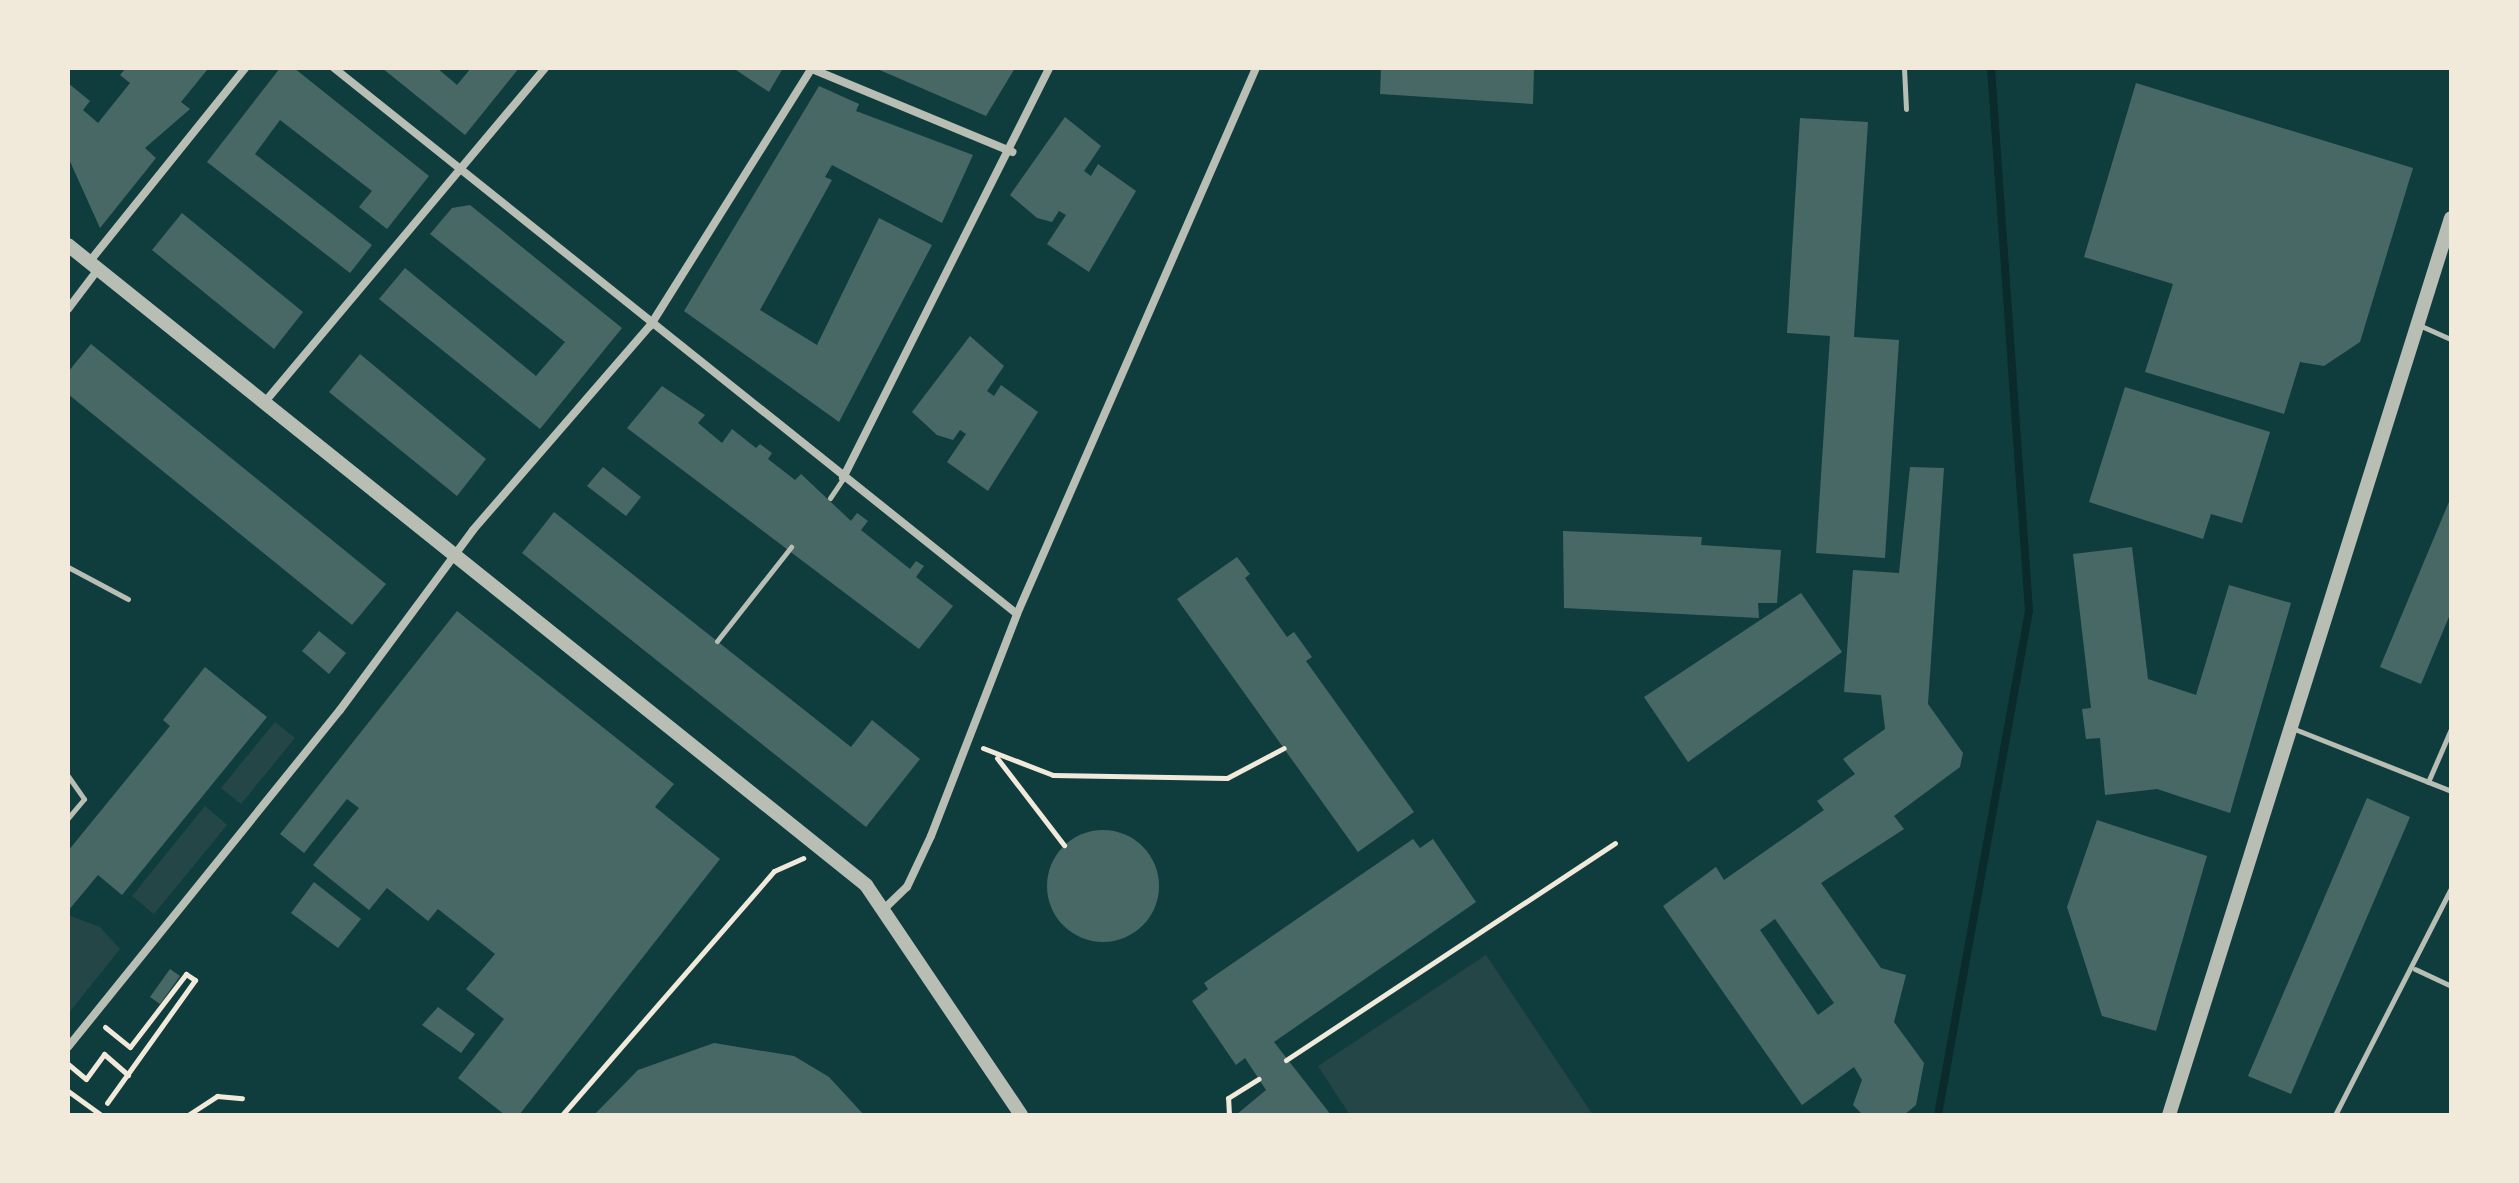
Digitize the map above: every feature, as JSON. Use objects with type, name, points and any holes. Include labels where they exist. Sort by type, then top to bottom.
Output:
[{"type":"street","points":[[68,309],[94,265],[245,68]]},
{"type":"street","points":[[334,68],[650,326],[1017,614]]},
{"type":"street","points":[[264,403],[545,68]]},
{"type":"street","points":[[843,478],[1012,152],[1049,68]]},
{"type":"street","points":[[885,908],[907,887],[1017,614],[1256,68]]},
{"type":"street","points":[[68,1047],[340,710],[453,557],[650,326],[812,69],[1012,152]]},
{"type":"street","points":[[2169,1115],[2451,218]]},
{"type":"street","points":[[68,245],[453,557],[825,848],[885,908],[1017,1113]]},
{"type":"lane","points":[[1904,68],[1906,109]]},
{"type":"lane","points":[[2417,325],[2451,339]]},
{"type":"lane","points":[[830,498],[843,478]]},
{"type":"lane","points":[[717,641],[791,547]]},
{"type":"lane","points":[[68,567],[128,599]]},
{"type":"lane","points":[[2289,727],[2451,791]]},
{"type":"lane","points":[[2428,782],[2451,729]]},
{"type":"lane","points":[[68,776],[84,799],[68,818]]},
{"type":"lane","points":[[2335,1115],[2415,969],[2451,888]]},
{"type":"lane","points":[[2415,969],[2451,986]]},
{"type":"path","points":[[969,738],[996,757],[1064,845]]},
{"type":"path","points":[[996,757],[1053,775],[1227,778],[1284,748]]},
{"type":"path","points":[[1286,1060],[1615,843]]},
{"type":"path","points":[[562,1115],[774,871],[825,848]]},
{"type":"path","points":[[91,1017],[130,1047],[186,974],[195,980],[107,1103]]},
{"type":"path","points":[[68,1064],[86,1079],[104,1054],[128,1075]]},
{"type":"path","points":[[1229,1115],[1228,1098],[1259,1079]]},
{"type":"path","points":[[68,1091],[101,1115]]},
{"type":"path","points":[[188,1115],[208,1099],[242,1098]]},
{"type":"shaded area","points":[[275,722],[295,738],[241,804],[221,788]]},
{"type":"shaded area","points":[[205,806],[227,825],[154,914],[132,896]]},
{"type":"shaded area","points":[[68,915],[100,927],[120,949],[68,1014]]},
{"type":"shaded area","points":[[1486,955],[1593,1115],[1350,1115],[1318,1066]]},
{"type":"building","points":[[126,68],[207,70],[181,102],[190,109],[145,148],[156,158],[100,228],[68,157],[68,83],[90,101],[83,110],[98,123],[130,83],[120,75]]},
{"type":"building","points":[[280,68],[294,68],[429,176],[387,229],[359,207],[372,191],[280,120],[255,154],[372,245],[350,273],[207,162]]},
{"type":"building","points":[[382,68],[437,68],[457,85],[471,68],[519,68],[465,135]]},
{"type":"building","points":[[733,68],[783,68],[769,92]]},
{"type":"building","points":[[875,68],[1015,68],[986,116]]},
{"type":"building","points":[[1381,68],[1534,68],[1533,104],[1380,94]]},
{"type":"building","points":[[2136,83],[2413,168],[2360,342],[2324,366],[2300,362],[2284,414],[2145,372],[2173,284],[2084,257]]},
{"type":"building","points":[[819,86],[859,104],[856,111],[973,155],[942,223],[832,165],[825,177],[832,180],[760,310],[817,345],[879,218],[932,245],[839,422],[684,311]]},
{"type":"building","points":[[1065,117],[1101,146],[1084,171],[1091,176],[1098,164],[1136,191],[1089,272],[1047,244],[1066,215],[1059,211],[1052,222],[1037,218],[1010,195]]},
{"type":"building","points":[[1800,118],[1868,122],[1854,337],[1899,340],[1885,558],[1816,553],[1830,336],[1787,333]]},
{"type":"building","points":[[470,205],[622,328],[540,429],[379,299],[405,268],[536,376],[565,342],[430,234],[452,208]]},
{"type":"building","points":[[182,213],[303,312],[274,349],[152,250]]},
{"type":"building","points":[[970,336],[1004,366],[987,391],[994,396],[1001,385],[1038,412],[988,491],[947,462],[966,434],[960,430],[953,440],[937,435],[912,412]]},
{"type":"building","points":[[91,344],[386,584],[352,625],[68,394],[68,372]]},
{"type":"building","points":[[360,354],[486,459],[457,496],[329,392]]},
{"type":"building","points":[[662,386],[705,415],[698,423],[722,443],[732,429],[756,448],[760,444],[772,453],[768,459],[795,480],[801,474],[851,521],[857,513],[868,521],[861,530],[910,569],[916,561],[924,566],[916,577],[953,606],[919,649],[627,428]]},
{"type":"building","points":[[2125,387],[2270,432],[2242,523],[2211,514],[2203,539],[2089,502]]},
{"type":"building","points":[[603,467],[641,497],[626,516],[587,486]]},
{"type":"building","points":[[1910,467],[1944,468],[1928,704],[1963,753],[1960,767],[1894,816],[1904,829],[1821,883],[1881,968],[1906,975],[1894,1022],[1924,1063],[1916,1105],[1904,1115],[1863,1115],[1853,1105],[1862,1080],[1854,1067],[1802,1105],[1663,906],[1716,867],[1724,880],[1824,810],[1817,801],[1855,774],[1843,759],[1885,729],[1881,695],[1844,692],[1853,570],[1899,573]],"holes":[[[1775,919],[1834,1003],[1818,1015],[1760,930]]]},
{"type":"building","points":[[2451,497],[2451,612],[2421,684],[2380,667]]},
{"type":"building","points":[[554,512],[851,747],[872,720],[920,759],[866,827],[522,553]]},
{"type":"building","points":[[1563,531],[1702,537],[1701,545],[1781,550],[1777,603],[1758,603],[1759,618],[1564,608]]},
{"type":"building","points":[[2132,547],[2148,679],[2196,695],[2229,585],[2291,603],[2230,813],[2157,789],[2105,795],[2100,738],[2086,739],[2082,709],[2091,708],[2073,554]]},
{"type":"building","points":[[1237,557],[1250,574],[1245,578],[1287,637],[1294,632],[1312,657],[1306,661],[1414,812],[1358,852],[1177,599]]},
{"type":"building","points":[[1801,593],[1842,652],[1688,762],[1644,697]]},
{"type":"building","points":[[457,611],[674,784],[655,807],[720,859],[519,1115],[505,1115],[458,1078],[504,1019],[466,989],[495,954],[438,909],[428,921],[387,888],[369,910],[313,865],[359,808],[347,799],[304,853],[280,834]]},
{"type":"building","points":[[319,631],[346,653],[329,674],[302,651]]},
{"type":"building","points":[[205,667],[267,717],[122,895],[98,875],[68,911],[68,851],[170,726],[163,720]]},
{"type":"building","points":[[2367,798],[2410,817],[2291,1094],[2248,1076]]},
{"type":"building","points":[[2097,820],[2207,856],[2156,1031],[2102,1016],[2067,907]]},
{"type":"building","points":[[1103,830],[1124,835],[1142,847],[1154,865],[1159,886],[1154,907],[1142,925],[1124,937],[1103,942],[1082,937],[1064,925],[1052,907],[1047,886],[1052,865],[1064,847],[1082,835]]},
{"type":"building","points":[[1413,839],[1420,848],[1433,839],[1476,902],[1274,1042],[1331,1115],[1236,1115],[1266,1090],[1245,1058],[1236,1065],[1192,1001],[1208,989],[1204,983]]},
{"type":"building","points":[[314,882],[361,919],[338,948],[291,913]]},
{"type":"building","points":[[170,969],[180,976],[160,1004],[150,997]]},
{"type":"building","points":[[438,1007],[475,1034],[461,1053],[422,1025]]},
{"type":"building","points":[[714,1043],[794,1056],[829,1077],[864,1115],[594,1115],[638,1070]]},
{"type":"waterway","points":[[1938,1115],[2029,611],[1991,68]]}]
